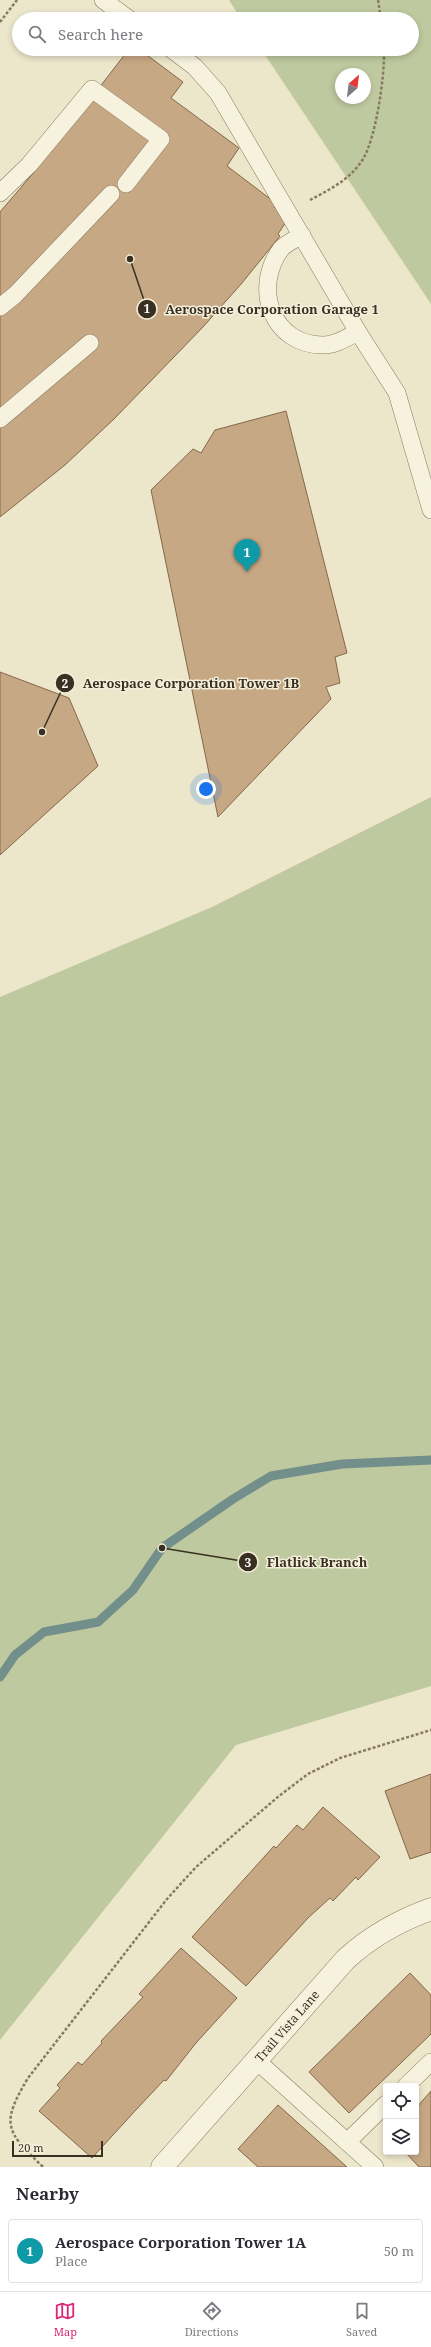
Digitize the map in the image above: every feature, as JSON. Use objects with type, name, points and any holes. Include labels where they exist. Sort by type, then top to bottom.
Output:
[{"type":"street","name":"Trail Vista Lane","points":[[174,2163],[256,2061],[346,1959],[361,1945],[395,1924],[431,1909]]},
{"type":"lane","points":[[103,0],[119,12]]},
{"type":"lane","points":[[180,56],[195,67],[218,93],[358,332],[397,393],[431,510]]},
{"type":"lane","points":[[0,193],[28,165],[92,89],[161,139],[126,184]]},
{"type":"lane","points":[[0,307],[15,295],[111,194]]},
{"type":"lane","points":[[302,235],[282,248],[269,275],[267,289],[269,305],[277,321],[291,335],[306,344],[326,345],[340,341],[358,332]]},
{"type":"lane","points":[[0,419],[90,343]]},
{"type":"lane","points":[[256,2061],[375,2167]]},
{"type":"lane","points":[[409,2083],[431,2062]]},
{"type":"lane","points":[[346,2142],[383,2107]]},
{"type":"path","points":[[0,22],[17,0]]},
{"type":"path","points":[[378,0],[380,12]]},
{"type":"path","points":[[288,212],[338,185],[363,159],[377,116],[383,56]]},
{"type":"path","points":[[43,2167],[12,2135],[8,2119],[12,2105],[28,2078],[185,1878],[279,1796],[308,1774],[340,1758],[431,1730]]},
{"type":"green space","points":[[229,0],[431,0],[431,304],[266,56],[419,56],[419,12],[237,12]]},
{"type":"green space","points":[[431,797],[431,1686],[236,1745],[0,2040],[0,997],[212,907]]},
{"type":"building","points":[[124,56],[148,56],[183,82],[171,98],[239,148],[227,166],[277,204],[274,207],[288,219],[278,234],[280,236],[242,283],[203,327],[114,419],[65,465],[0,517],[0,212],[35,171]]},
{"type":"building","points":[[286,411],[347,653],[335,657],[340,683],[326,687],[331,699],[218,817],[151,490],[193,449],[201,453],[215,430]]},
{"type":"building","points":[[0,672],[69,698],[98,766],[0,855]]},
{"type":"building","points":[[431,1774],[431,1852],[410,1859],[385,1791]]},
{"type":"building","points":[[323,1807],[380,1857],[358,1880],[356,1877],[333,1901],[330,1898],[308,1918],[246,1986],[192,1937],[274,1846],[276,1848],[297,1825],[303,1830]]},
{"type":"building","points":[[181,1948],[237,1998],[196,2043],[166,2081],[164,2080],[92,2158],[39,2111],[60,2088],[57,2085],[78,2062],[82,2065],[102,2043],[101,2041],[143,1997],[139,1994]]},
{"type":"building","points":[[410,1973],[431,1995],[431,2034],[349,2113],[309,2072]]},
{"type":"building","points":[[431,2091],[431,2167],[419,2167],[408,2155],[419,2155],[419,2105]]},
{"type":"building","points":[[278,2105],[347,2167],[258,2167],[238,2149]]},
{"type":"waterway","points":[[0,1677],[15,1655],[44,1632],[98,1622],[133,1590],[162,1548],[233,1499],[271,1476],[342,1464],[431,1460]]},
{"type":"place","name":"Aerospace Corporation Garage 1","points":[[130,259]]},
{"type":"place","name":"Aerospace Corporation Tower 1A","points":[[247,572]]},
{"type":"place","name":"Aerospace Corporation Tower 1B","points":[[42,732]]},
{"type":"place","name":"Flatlick Branch","points":[[162,1548]]}]
